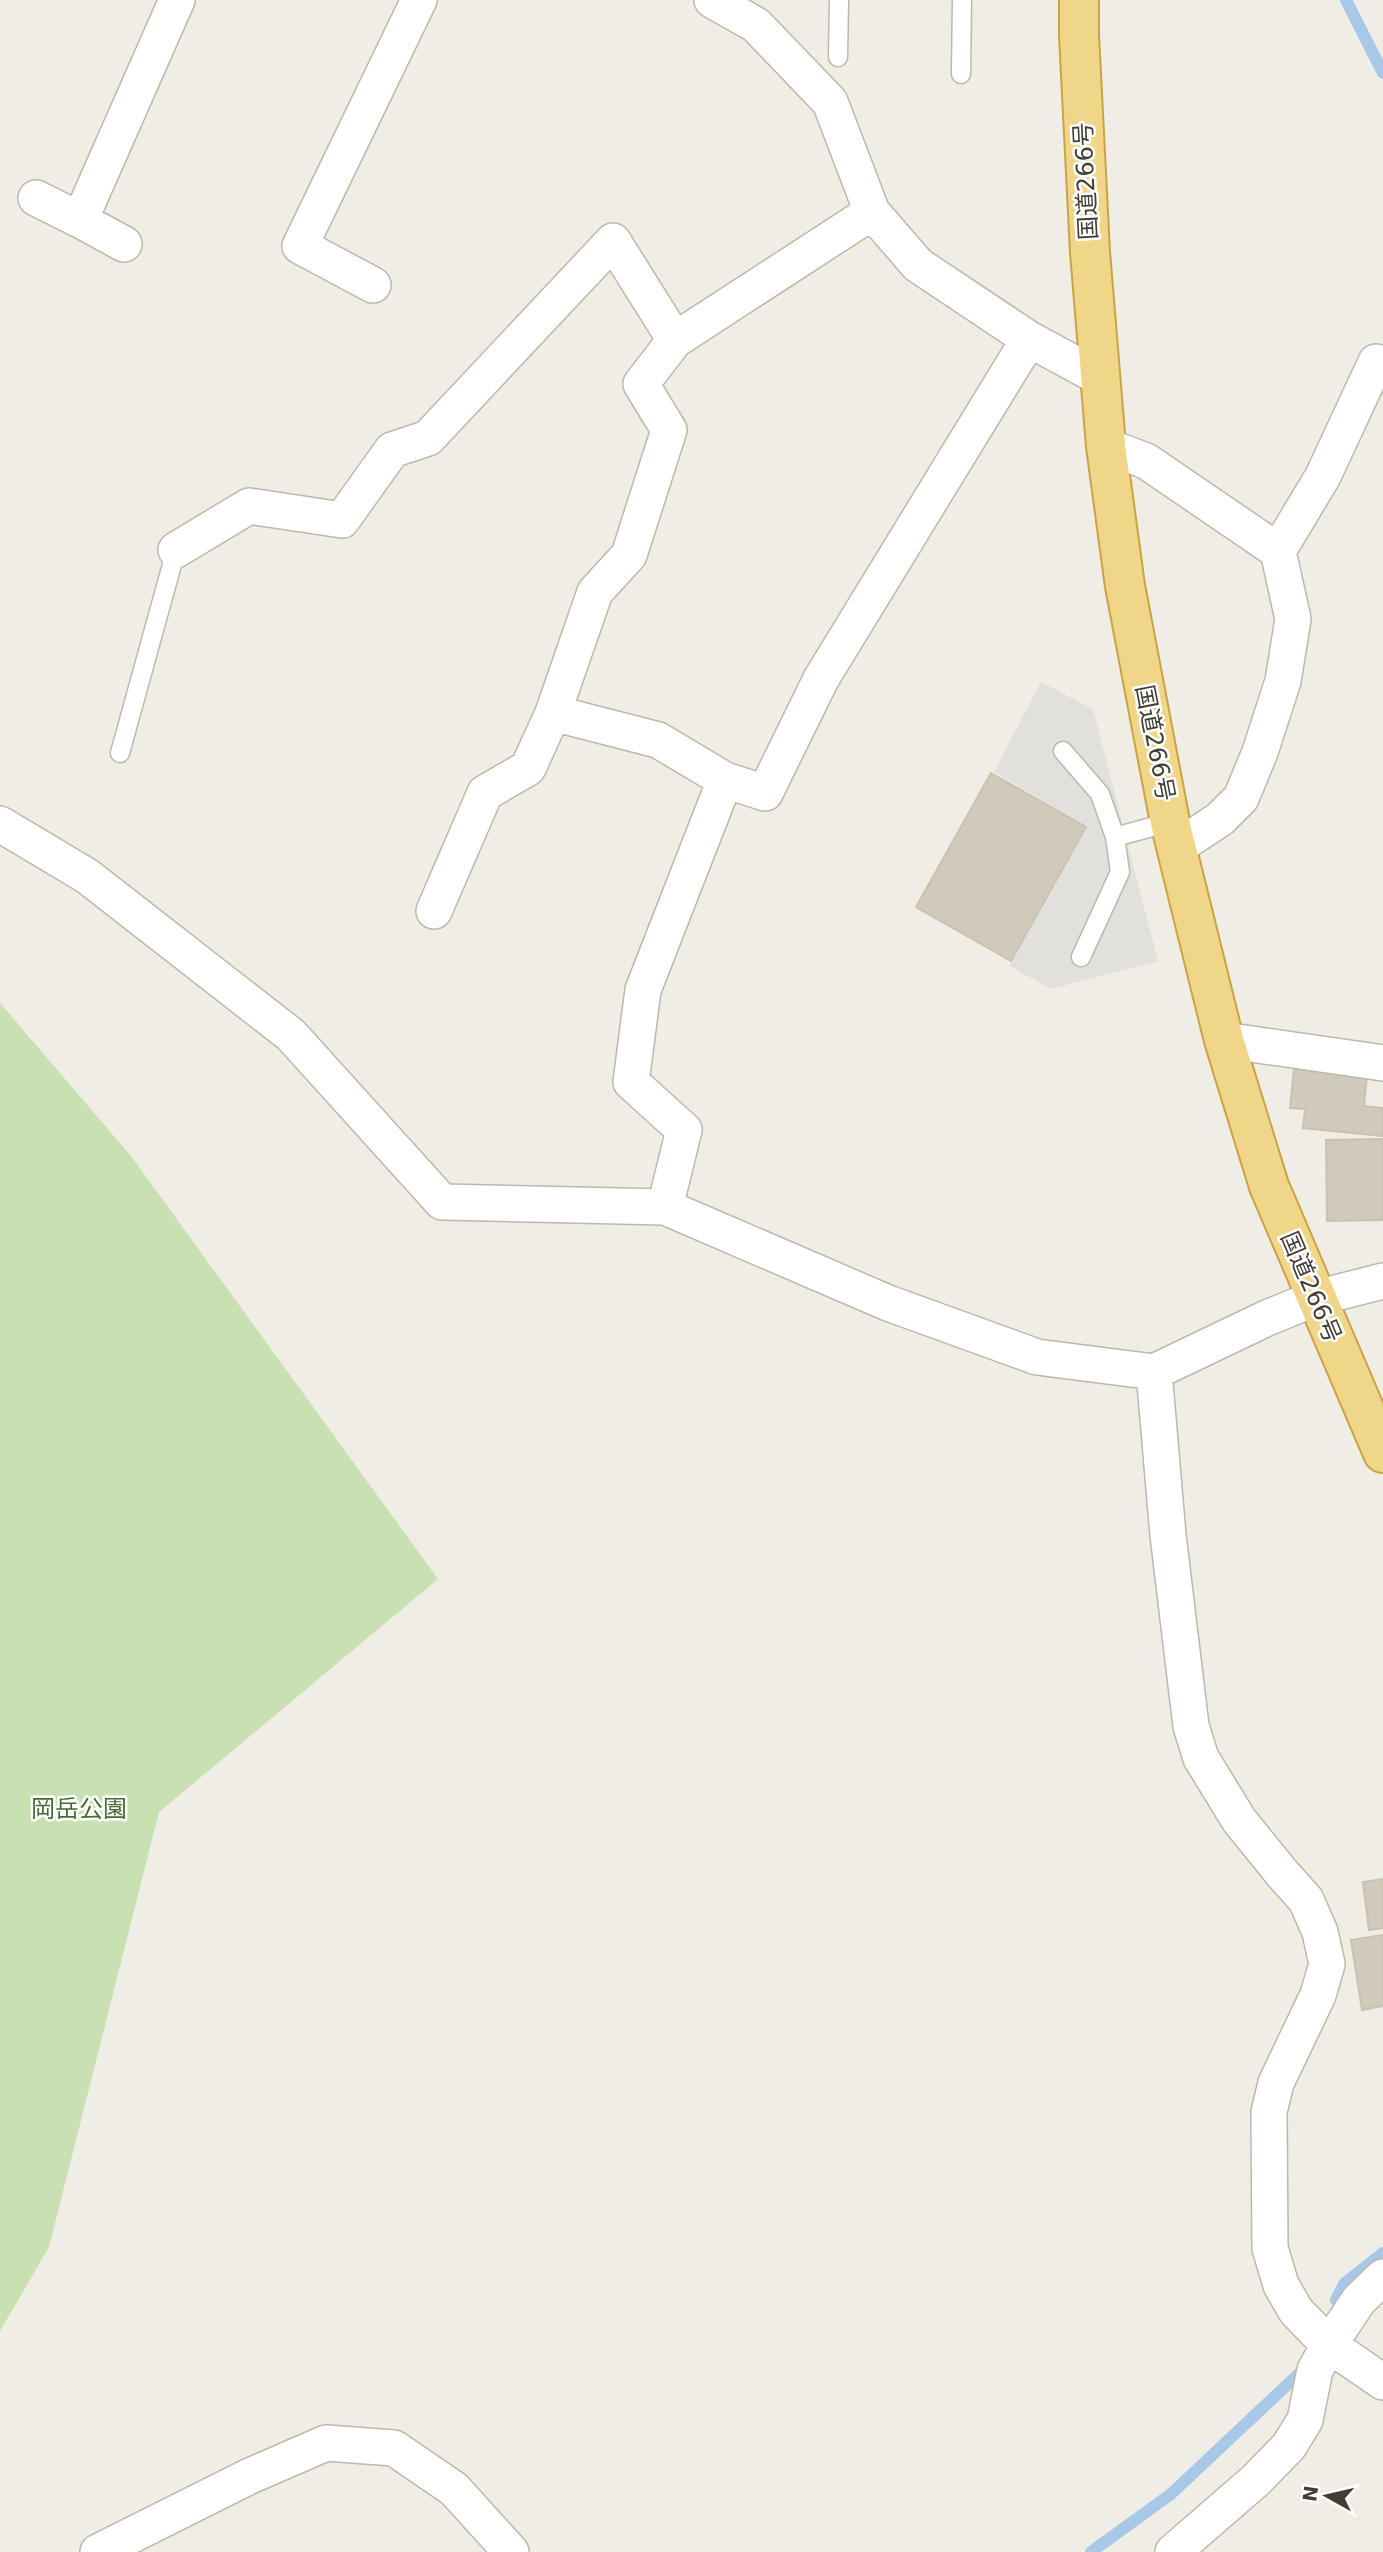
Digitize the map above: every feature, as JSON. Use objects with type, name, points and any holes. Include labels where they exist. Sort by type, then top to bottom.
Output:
[{"type":"highway","name":"国道266号","points":[[1079,0],[1099,377],[1106,446],[1125,586],[1173,835],[1224,1040],[1269,1186],[1383,1453]]},
{"type":"street","points":[[80,220],[177,0]]},
{"type":"street","points":[[373,285],[300,246],[419,0]]},
{"type":"street","points":[[712,0],[756,25],[830,102],[872,212],[918,265],[1029,339],[1099,377]]},
{"type":"street","points":[[36,198],[124,244]]},
{"type":"street","points":[[434,911],[485,793],[528,768],[553,713],[595,592],[629,555],[669,430],[641,384],[676,340],[872,212]]},
{"type":"street","points":[[176,550],[248,506],[342,520],[392,450],[428,438],[613,241],[676,340]]},
{"type":"street","points":[[553,713],[658,740],[725,780],[765,793],[821,679],[1029,339]]},
{"type":"street","points":[[1173,835],[1220,820],[1241,798],[1260,752],[1283,681],[1293,620],[1278,551],[1323,476],[1376,362],[1383,364]]},
{"type":"street","points":[[1106,446],[1146,461],[1278,551]]},
{"type":"street","points":[[665,1207],[684,1130],[631,1082],[643,990],[725,780]]},
{"type":"street","points":[[0,824],[87,876],[291,1035],[442,1202],[665,1207],[888,1303],[1037,1357],[1154,1372],[1267,1318],[1316,1298],[1383,1281]]},
{"type":"street","points":[[1224,1040],[1383,1063]]},
{"type":"street","points":[[1154,1372],[1168,1535],[1191,1726],[1201,1758],[1239,1820],[1280,1872],[1306,1899],[1320,1932],[1327,1964],[1318,1995],[1276,2082],[1269,2112],[1270,2248],[1281,2285],[1296,2311],[1329,2344],[1383,2382]]},
{"type":"street","points":[[1173,2552],[1256,2480],[1289,2446],[1305,2420],[1315,2370],[1329,2344],[1359,2300],[1383,2277]]},
{"type":"street","points":[[98,2552],[250,2476],[326,2443],[394,2448],[454,2489],[511,2552]]},
{"type":"lane","points":[[838,57],[839,0]]},
{"type":"lane","points":[[961,74],[962,0]]},
{"type":"lane","points":[[120,753],[176,550]]},
{"type":"lane","points":[[1063,751],[1100,794],[1115,837],[1119,872],[1081,957]]},
{"type":"lane","points":[[1115,837],[1173,835]]},
{"type":"green space","name":"岡岳公園","points":[[0,1003],[131,1156],[438,1579],[159,1812],[49,2247],[0,2331]]},
{"type":"shaded area","points":[[1041,682],[1093,709],[1158,961],[1051,989],[1009,966],[1087,826],[994,772]]},
{"type":"building","points":[[991,773],[1086,827],[1011,961],[916,907]]},
{"type":"building","points":[[1294,1069],[1367,1075],[1364,1106],[1383,1108],[1383,1136],[1303,1128],[1305,1109],[1290,1108]]},
{"type":"building","points":[[1383,1139],[1383,1220],[1327,1221],[1326,1140]]},
{"type":"building","points":[[1383,1879],[1383,1928],[1369,1930],[1363,1882]]},
{"type":"building","points":[[1383,1935],[1383,2006],[1362,2010],[1351,1940]]},
{"type":"waterway","points":[[1346,0],[1383,73]]},
{"type":"waterway","points":[[1336,2300],[1344,2284],[1383,2253]]},
{"type":"waterway","points":[[1091,2552],[1171,2494],[1304,2369]]}]
